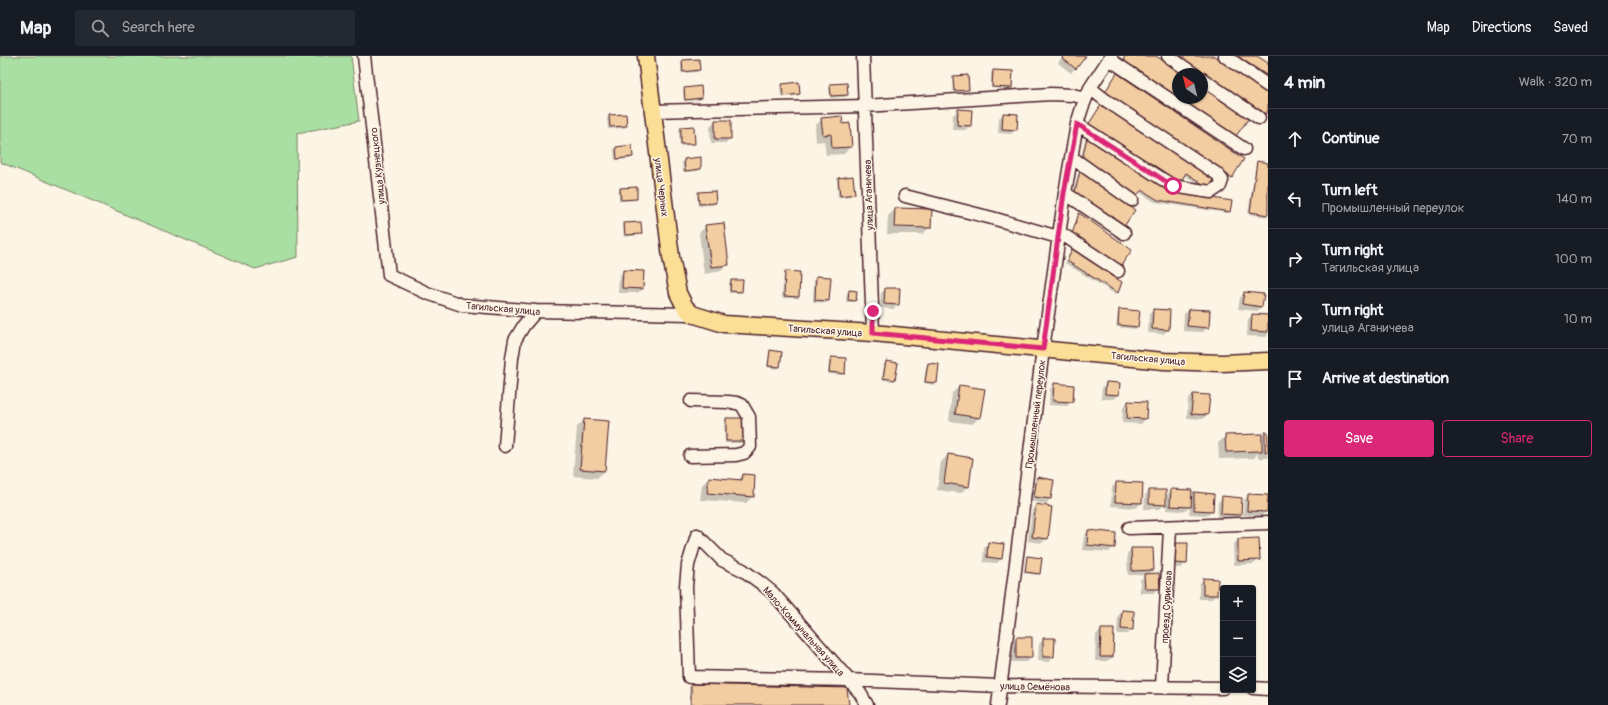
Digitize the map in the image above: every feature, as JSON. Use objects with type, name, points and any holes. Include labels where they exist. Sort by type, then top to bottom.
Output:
[{"type":"main road","name":"улица Черных","points":[[646,56],[671,257],[676,286],[681,300],[690,314]]},
{"type":"main road","name":"Тагильская улица","points":[[690,314],[724,324],[873,333],[1164,361],[1222,363],[1268,361]]},
{"type":"street","name":"улица Кузнецкого","points":[[364,56],[389,275]]},
{"type":"street","name":"улица Аганичева","points":[[863,56],[873,333]]},
{"type":"street","points":[[1168,56],[1185,68]]},
{"type":"street","points":[[1225,56],[1268,86]]},
{"type":"street","points":[[1110,58],[1244,149]]},
{"type":"street","name":"Промышленный переулок","points":[[998,705],[1064,193],[1077,124],[1088,93],[1110,58]]},
{"type":"street","points":[[1208,83],[1259,118]]},
{"type":"street","points":[[652,111],[865,106],[1088,93],[1104,99],[1217,174],[1222,180],[1220,186],[1211,192],[1173,186],[1077,124]]},
{"type":"street","points":[[1071,158],[1132,200]]},
{"type":"street","points":[[1064,193],[1124,233]]},
{"type":"street","points":[[904,196],[1059,235],[1118,271]]},
{"type":"street","name":"Тагильская улица","points":[[389,275],[427,292],[462,305],[536,311],[690,314]]},
{"type":"street","points":[[505,446],[511,365],[515,340],[524,325],[536,311]]},
{"type":"street","points":[[690,456],[744,454],[750,447],[749,417],[742,405],[737,402],[691,401]]},
{"type":"street","points":[[1129,528],[1170,528],[1268,523]]},
{"type":"street","name":"проезд Сурикова","points":[[1162,687],[1170,528]]},
{"type":"street","name":"улица Семёнова","points":[[697,535],[688,565],[686,586],[689,677],[848,680],[1000,686],[1220,688]]},
{"type":"street","name":"Мало-Коммунальная улица","points":[[697,535],[722,560],[743,570],[773,593],[860,693],[867,705]]},
{"type":"street","points":[[1256,688],[1268,688]]},
{"type":"green space","points":[[0,56],[351,56],[359,121],[297,133],[298,257],[255,269],[0,162]]},
{"type":"building","points":[[1063,56],[1086,56],[1076,69],[1062,58]]},
{"type":"building","points":[[1125,56],[1156,56],[1174,68],[1172,68],[1172,93],[1123,60]]},
{"type":"building","points":[[1179,56],[1215,56],[1268,91],[1268,110],[1266,114],[1208,75],[1208,68],[1197,68]]},
{"type":"building","points":[[1237,56],[1257,56],[1268,63],[1268,76]]},
{"type":"building","points":[[699,59],[700,70],[683,72],[682,60]]},
{"type":"building","points":[[993,70],[1013,71],[1012,88],[992,87]]},
{"type":"building","points":[[1117,73],[1244,159],[1232,178],[1105,92]]},
{"type":"building","points":[[968,75],[969,90],[954,91],[953,76]]},
{"type":"building","points":[[799,82],[800,94],[783,96],[782,84]]},
{"type":"building","points":[[847,83],[848,95],[831,96],[830,84]]},
{"type":"building","points":[[701,86],[702,98],[685,100],[684,88]]},
{"type":"building","points":[[1208,91],[1249,118],[1236,136],[1188,104],[1208,104]]},
{"type":"building","points":[[1101,105],[1215,178],[1209,188],[1186,173],[1180,183],[1088,125]]},
{"type":"building","points":[[958,109],[972,110],[971,126],[957,125]]},
{"type":"building","points":[[1003,113],[1018,114],[1017,130],[1002,129]]},
{"type":"building","points":[[626,114],[627,126],[610,127],[609,115]]},
{"type":"building","points":[[842,116],[843,124],[850,123],[852,147],[832,148],[831,134],[823,135],[821,118]]},
{"type":"building","points":[[715,120],[731,120],[731,139],[715,139]]},
{"type":"building","points":[[694,126],[695,144],[681,144],[681,127]]},
{"type":"building","points":[[1087,137],[1168,191],[1232,201],[1230,212],[1158,200],[1142,190],[1136,196],[1082,160]]},
{"type":"building","points":[[632,145],[633,157],[617,159],[616,147]]},
{"type":"building","points":[[701,157],[701,169],[685,171],[684,159]]},
{"type":"building","points":[[1257,161],[1268,163],[1268,215],[1250,212]]},
{"type":"building","points":[[1080,171],[1135,210],[1125,225],[1075,192]]},
{"type":"building","points":[[853,176],[855,194],[840,196],[838,178]]},
{"type":"building","points":[[637,187],[637,199],[621,200],[620,188]]},
{"type":"building","points":[[715,191],[716,203],[699,204],[698,192]]},
{"type":"building","points":[[895,208],[932,209],[931,228],[894,227]]},
{"type":"building","points":[[1079,213],[1132,250],[1120,267],[1072,234]]},
{"type":"building","points":[[641,222],[642,234],[625,235],[624,223]]},
{"type":"building","points":[[724,223],[729,265],[711,267],[705,225]]},
{"type":"building","points":[[1072,249],[1122,282],[1118,293],[1067,261]]},
{"type":"building","points":[[623,270],[644,271],[643,289],[622,288]]},
{"type":"building","points":[[785,271],[800,272],[799,297],[784,296]]},
{"type":"building","points":[[816,276],[831,277],[829,301],[815,300]]},
{"type":"building","points":[[731,280],[743,280],[742,292],[730,291]]},
{"type":"building","points":[[885,288],[900,288],[899,305],[884,304]]},
{"type":"building","points":[[849,290],[857,291],[856,301],[848,300]]},
{"type":"building","points":[[1244,292],[1264,294],[1262,307],[1242,304]]},
{"type":"building","points":[[1119,309],[1140,311],[1138,327],[1118,325]]},
{"type":"building","points":[[1153,309],[1170,310],[1169,330],[1152,329]]},
{"type":"building","points":[[1189,309],[1210,310],[1209,328],[1187,326]]},
{"type":"building","points":[[1252,314],[1268,315],[1268,332],[1251,331]]},
{"type":"building","points":[[770,350],[782,352],[780,367],[768,366]]},
{"type":"building","points":[[831,357],[846,358],[845,374],[829,372]]},
{"type":"building","points":[[886,361],[898,363],[895,380],[883,378]]},
{"type":"building","points":[[928,363],[939,364],[937,383],[925,382]]},
{"type":"building","points":[[1106,382],[1120,383],[1119,395],[1105,394]]},
{"type":"building","points":[[1054,383],[1074,385],[1073,402],[1053,401]]},
{"type":"building","points":[[959,385],[985,389],[980,418],[955,414]]},
{"type":"building","points":[[1193,394],[1210,395],[1208,415],[1191,414]]},
{"type":"building","points":[[1128,401],[1147,402],[1146,419],[1127,418]]},
{"type":"building","points":[[726,418],[745,418],[745,441],[726,441]]},
{"type":"building","points":[[584,419],[609,421],[605,471],[580,469]]},
{"type":"building","points":[[1265,432],[1268,432],[1268,451],[1265,452]]},
{"type":"building","points":[[1262,434],[1262,451],[1226,452],[1225,435]]},
{"type":"building","points":[[948,454],[973,458],[969,487],[944,483]]},
{"type":"building","points":[[743,474],[755,475],[754,497],[707,493],[709,477],[742,480]]},
{"type":"building","points":[[1037,477],[1054,480],[1051,499],[1034,497]]},
{"type":"building","points":[[1116,482],[1143,483],[1142,503],[1115,502]]},
{"type":"building","points":[[1171,489],[1192,490],[1191,507],[1170,506]]},
{"type":"building","points":[[1149,490],[1166,490],[1166,505],[1149,504]]},
{"type":"building","points":[[1194,492],[1214,494],[1213,511],[1194,510]]},
{"type":"building","points":[[1248,494],[1268,495],[1267,512],[1247,511]]},
{"type":"building","points":[[1222,496],[1242,498],[1241,515],[1221,514]]},
{"type":"building","points":[[1036,504],[1052,507],[1048,539],[1032,537]]},
{"type":"building","points":[[1088,530],[1116,533],[1115,548],[1087,545]]},
{"type":"building","points":[[1259,538],[1260,560],[1238,561],[1238,539]]},
{"type":"building","points":[[988,542],[1004,544],[1002,559],[987,557]]},
{"type":"building","points":[[1176,543],[1188,543],[1187,564],[1175,563]]},
{"type":"building","points":[[1131,548],[1153,548],[1154,570],[1132,571]]},
{"type":"building","points":[[1027,556],[1042,558],[1040,574],[1025,572]]},
{"type":"building","points":[[1159,573],[1160,589],[1145,589],[1144,574]]},
{"type":"building","points":[[1203,578],[1218,579],[1217,595],[1203,595]]},
{"type":"building","points":[[1122,610],[1134,611],[1133,630],[1121,629]]},
{"type":"building","points":[[1101,629],[1114,629],[1113,657],[1100,657]]},
{"type":"building","points":[[1016,637],[1032,637],[1032,658],[1016,658]]},
{"type":"building","points":[[1043,638],[1055,638],[1054,657],[1043,657]]},
{"type":"building","points":[[691,684],[847,688],[849,705],[691,705]]},
{"type":"route","points":[[873,311],[873,333],[1043,349],[1064,193],[1077,124],[1173,186]]}]
